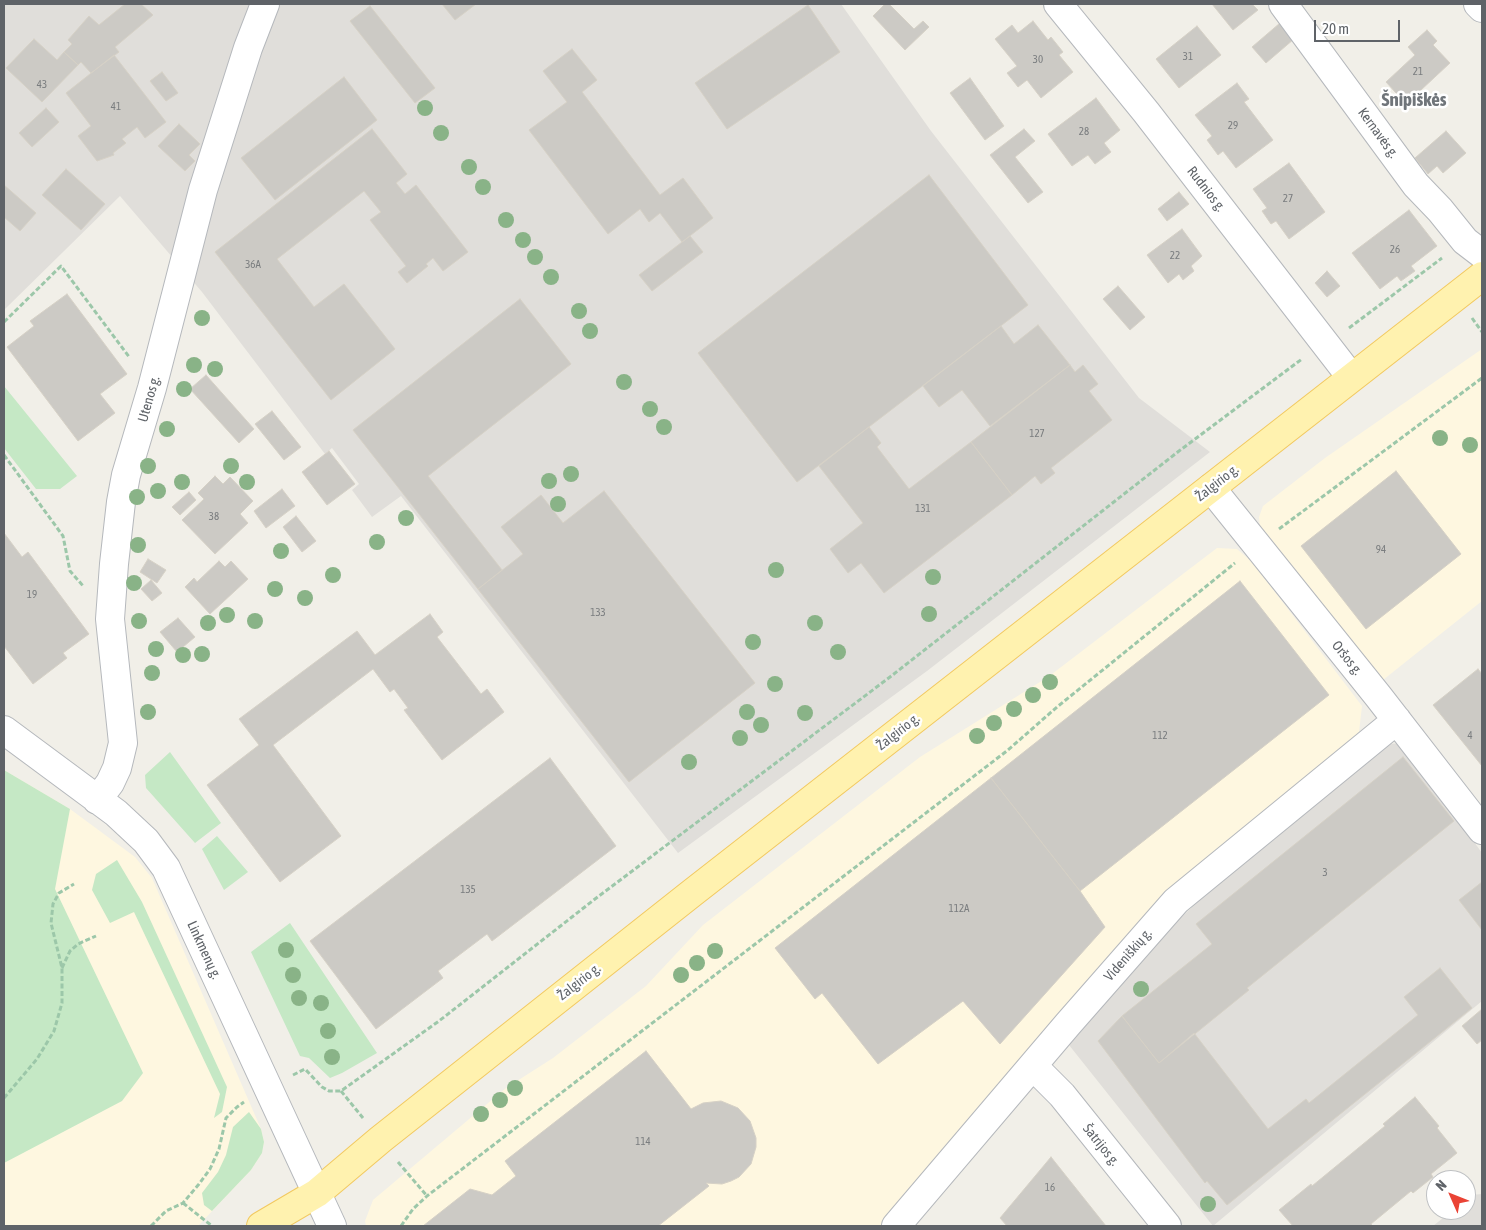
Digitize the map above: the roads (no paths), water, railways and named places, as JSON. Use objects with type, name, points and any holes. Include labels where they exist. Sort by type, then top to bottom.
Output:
[{"type":"main road","name":"Žalgirio g.","points":[[261,1226],[317,1193],[380,1139],[660,918],[1482,276]]},
{"type":"main road","name":"Žalgirio g.","points":[[297,1226],[317,1193]]},
{"type":"street","name":"Utenos g.","points":[[98,800],[110,783],[117,768],[123,743],[110,619],[114,564],[126,475],[152,388],[203,190],[248,48],[265,4]]},
{"type":"street","name":"Rudnios g.","points":[[1058,4],[1146,112],[1351,377]]},
{"type":"street","name":"Kernavės g.","points":[[1283,4],[1416,185],[1473,248]]},
{"type":"street","points":[[1478,4],[1482,8]]},
{"type":"street","name":"Oršos g.","points":[[1211,488],[1397,720],[1482,830]]},
{"type":"street","name":"Videniškių g.","points":[[896,1226],[1176,901],[1397,720]]},
{"type":"street","name":"Linkmenų g.","points":[[4,730],[116,813],[146,840],[166,868],[332,1226]]},
{"type":"street","name":"Šatrijos g.","points":[[1033,1066],[1062,1095],[1167,1226]]},
{"type":"district","name":"Šnipiškės","points":[[1414,100]]}]
